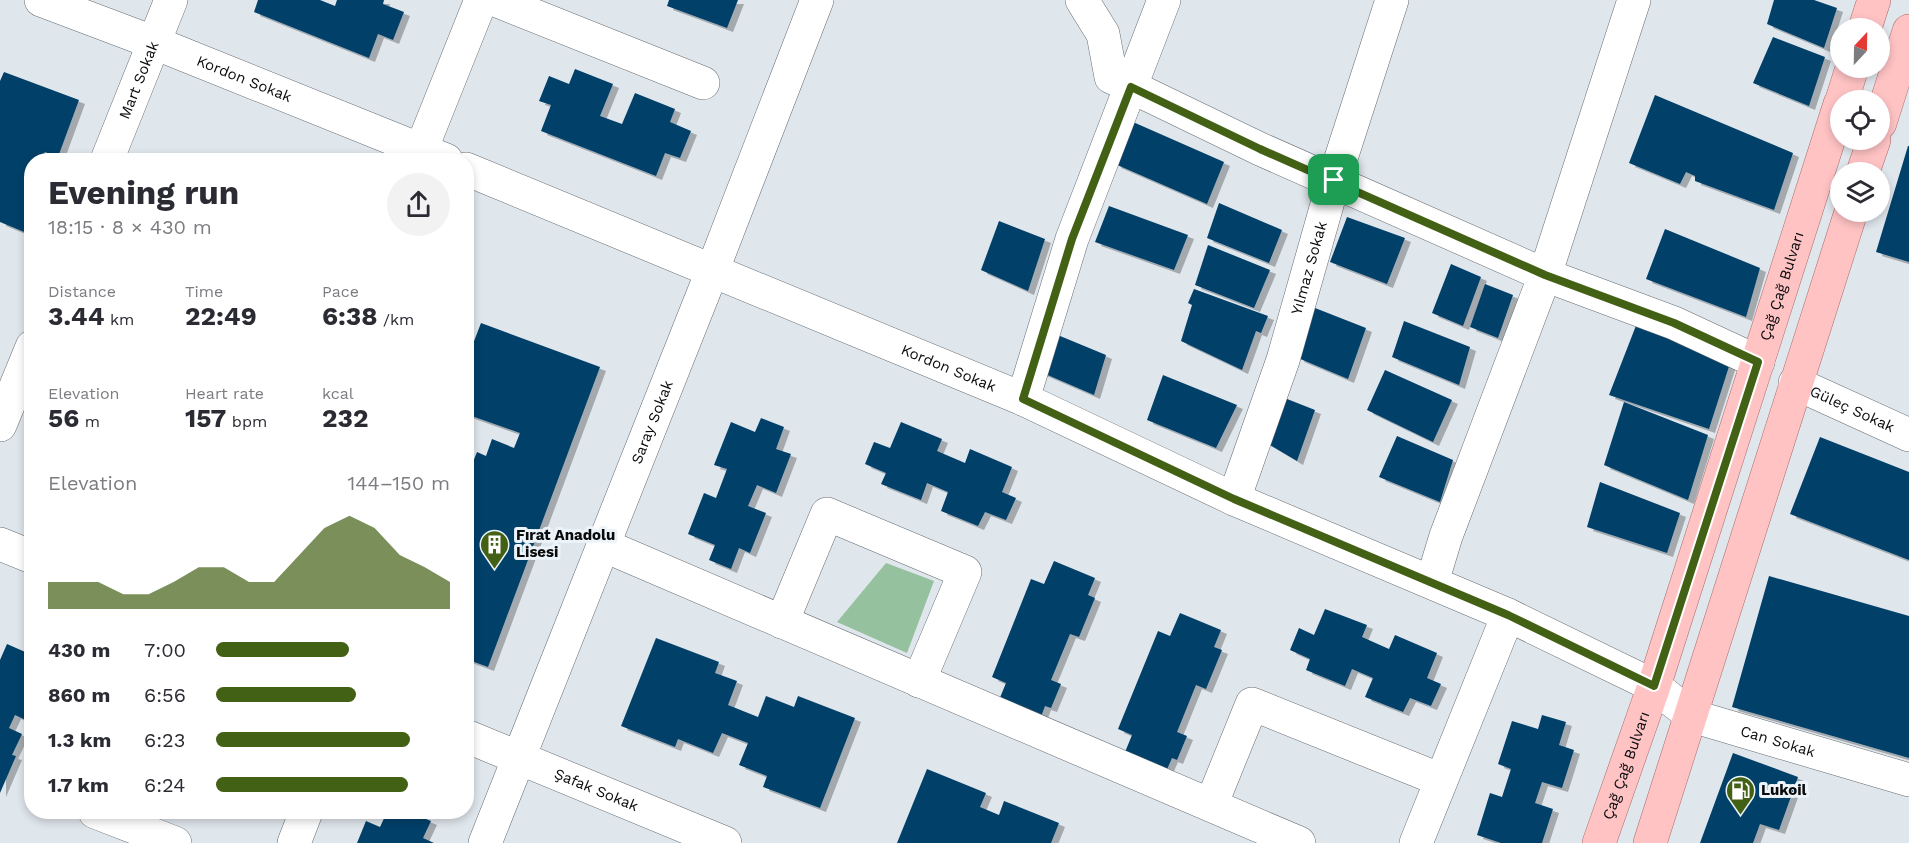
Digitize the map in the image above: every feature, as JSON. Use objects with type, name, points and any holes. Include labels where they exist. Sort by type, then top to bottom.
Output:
[{"type":"main road","points":[[1868,18],[1874,0]]},
{"type":"main road","points":[[1890,91],[1909,31]]},
{"type":"main road","name":"Çağ Çağ Bulvarı","points":[[1599,843],[1654,686],[1830,137]]},
{"type":"main road","points":[[1650,843],[1848,222]]},
{"type":"street","name":"Kordon Sokak","points":[[40,0],[155,43],[384,149],[400,153]]},
{"type":"street","name":"Mart Sokak","points":[[110,153],[171,0]]},
{"type":"street","points":[[456,153],[481,0]]},
{"type":"street","points":[[495,0],[702,83]]},
{"type":"street","name":"Saray Sokak","points":[[485,843],[713,269],[817,0]]},
{"type":"street","points":[[1082,0],[1103,34],[1111,77],[1260,149],[1545,275],[1674,323],[1758,362]]},
{"type":"street","points":[[1023,399],[1072,239],[1164,0]]},
{"type":"street","name":"Yılmaz Sokak","points":[[1234,499],[1283,360],[1334,180],[1392,0]]},
{"type":"street","points":[[1432,582],[1446,536],[1545,275],[1634,0]]},
{"type":"street","name":"Kordon Sokak","points":[[474,174],[713,269],[1023,399],[1234,499],[1508,615],[1654,686]]},
{"type":"street","points":[[0,425],[24,366]]},
{"type":"street","name":"Güleç Sokak","points":[[1795,383],[1909,435]]},
{"type":"street","points":[[782,622],[827,514],[965,572],[919,681]]},
{"type":"street","points":[[0,544],[24,554]]},
{"type":"street","points":[[603,545],[1299,843]]},
{"type":"street","points":[[1416,843],[1508,615]]},
{"type":"street","name":"Can Sokak","points":[[1654,686],[1692,716],[1909,780]]},
{"type":"street","points":[[1211,806],[1252,704],[1442,780]]},
{"type":"street","name":"Şafak Sokak","points":[[474,739],[725,843]]},
{"type":"street","points":[[113,819],[174,843]]},
{"type":"street","points":[[294,843],[303,819]]},
{"type":"green space","points":[[886,563],[934,581],[907,653],[837,622]]},
{"type":"building","points":[[258,0],[320,0],[335,6],[337,0],[384,0],[383,4],[404,12],[393,40],[378,34],[369,58],[254,12]]},
{"type":"building","points":[[669,0],[738,0],[727,28],[667,6]]},
{"type":"building","points":[[1774,0],[1814,0],[1837,8],[1834,18],[1830,18],[1830,30],[1824,48],[1767,24]]},
{"type":"building","points":[[1773,37],[1825,57],[1809,106],[1753,83]]},
{"type":"building","points":[[575,69],[613,84],[600,116],[622,124],[635,93],[675,109],[670,122],[691,131],[680,158],[665,153],[656,176],[541,131],[551,105],[539,101],[549,76],[569,84]]},
{"type":"building","points":[[4,72],[79,100],[59,153],[24,153],[24,232],[0,222],[0,81]]},
{"type":"building","points":[[1655,95],[1793,153],[1774,210],[1695,181],[1695,176],[1686,172],[1680,184],[1629,163]]},
{"type":"building","points":[[1133,122],[1224,162],[1207,204],[1115,164]]},
{"type":"building","points":[[1909,146],[1909,262],[1876,252],[1885,222],[1890,222],[1890,206]]},
{"type":"building","points":[[1219,203],[1282,230],[1269,263],[1207,238]]},
{"type":"building","points":[[1109,206],[1188,235],[1174,270],[1095,242]]},
{"type":"building","points":[[1347,217],[1405,238],[1387,284],[1330,262]]},
{"type":"building","points":[[999,221],[1045,239],[1028,291],[981,270]]},
{"type":"building","points":[[1665,229],[1760,268],[1746,317],[1646,279]]},
{"type":"building","points":[[1208,245],[1270,270],[1254,308],[1195,285]]},
{"type":"building","points":[[1451,264],[1481,277],[1463,326],[1432,313]]},
{"type":"building","points":[[1485,284],[1513,295],[1498,338],[1470,327]]},
{"type":"building","points":[[1194,289],[1268,316],[1261,333],[1256,331],[1242,370],[1181,341],[1192,305],[1188,303]]},
{"type":"building","points":[[1315,308],[1366,328],[1348,379],[1298,358]]},
{"type":"building","points":[[1404,321],[1470,347],[1459,385],[1392,357]]},
{"type":"building","name":"Fırat Anadolu Lisesi","points":[[481,323],[600,367],[488,667],[474,662],[474,459],[477,452],[486,456],[492,439],[514,448],[520,433],[474,417],[474,341]]},
{"type":"building","points":[[1637,323],[1732,357],[1709,429],[1609,395]]},
{"type":"building","points":[[1048,331],[1106,355],[1094,395],[1036,370]]},
{"type":"building","points":[[1385,370],[1452,400],[1433,442],[1367,410]]},
{"type":"building","points":[[1163,375],[1237,405],[1216,448],[1147,420]]},
{"type":"building","points":[[1282,397],[1315,410],[1297,461],[1265,442]]},
{"type":"building","points":[[1624,402],[1708,435],[1688,500],[1604,465]]},
{"type":"building","points":[[761,418],[784,427],[776,449],[791,454],[776,493],[757,485],[748,506],[766,513],[750,553],[739,548],[731,569],[709,560],[715,545],[688,534],[704,493],[716,498],[727,469],[714,465],[731,422],[755,432]]},
{"type":"building","points":[[901,422],[942,439],[937,451],[965,463],[970,449],[1012,467],[1002,492],[1016,498],[1006,520],[985,512],[978,526],[941,511],[948,492],[927,483],[921,500],[881,484],[886,473],[865,464],[874,442],[890,448]]},
{"type":"building","points":[[1397,436],[1453,460],[1440,502],[1379,477]]},
{"type":"building","points":[[1820,437],[1909,472],[1909,560],[1790,514]]},
{"type":"building","points":[[1600,482],[1680,513],[1667,553],[1587,527]]},
{"type":"building","points":[[1054,561],[1095,578],[1088,595],[1095,598],[1079,637],[1070,634],[1051,680],[1061,684],[1051,708],[1045,706],[1039,722],[997,705],[1006,683],[992,677],[1031,579],[1044,584]]},
{"type":"building","points":[[1769,576],[1909,616],[1909,758],[1732,707]]},
{"type":"building","points":[[1325,609],[1367,625],[1362,637],[1389,649],[1395,635],[1437,653],[1427,678],[1441,684],[1431,706],[1410,698],[1403,712],[1365,697],[1373,678],[1352,669],[1345,686],[1306,670],[1310,659],[1290,650],[1299,628],[1314,635]]},
{"type":"building","points":[[1180,613],[1221,630],[1214,647],[1222,650],[1206,689],[1196,685],[1177,732],[1187,736],[1177,760],[1172,758],[1165,774],[1123,757],[1132,735],[1118,729],[1158,631],[1170,636]]},
{"type":"building","points":[[656,638],[719,662],[715,673],[737,681],[728,705],[758,717],[766,696],[794,707],[798,696],[855,718],[820,808],[763,787],[767,776],[739,765],[748,743],[722,733],[713,753],[678,739],[675,747],[621,726]]},
{"type":"building","points":[[7,644],[24,651],[24,719],[15,715],[9,728],[22,734],[12,755],[16,756],[0,793],[0,660]]},
{"type":"building","points":[[1542,715],[1566,722],[1559,745],[1574,750],[1562,788],[1542,782],[1535,803],[1553,809],[1542,843],[1501,843],[1477,835],[1490,793],[1502,797],[1511,769],[1498,764],[1512,721],[1538,729]]},
{"type":"building","points":[[1733,753],[1798,777],[1779,830],[1760,824],[1753,843],[1700,843]]},
{"type":"building","points":[[927,769],[986,793],[980,807],[999,815],[1004,801],[1059,823],[1051,843],[897,843]]},
{"type":"building","points":[[384,819],[426,819],[431,821],[423,838],[434,843],[357,843],[366,821],[380,827]]},
{"type":"place","name":"Fırat Anadolu Lisesi","points":[[495,570]]},
{"type":"place","name":"Lukoil","points":[[1740,816]]},
{"type":"route","points":[[1131,87],[1260,149],[1334,180],[1545,275],[1674,323],[1758,362],[1654,686],[1508,615],[1234,499],[1023,399],[1072,239],[1131,87]]}]
